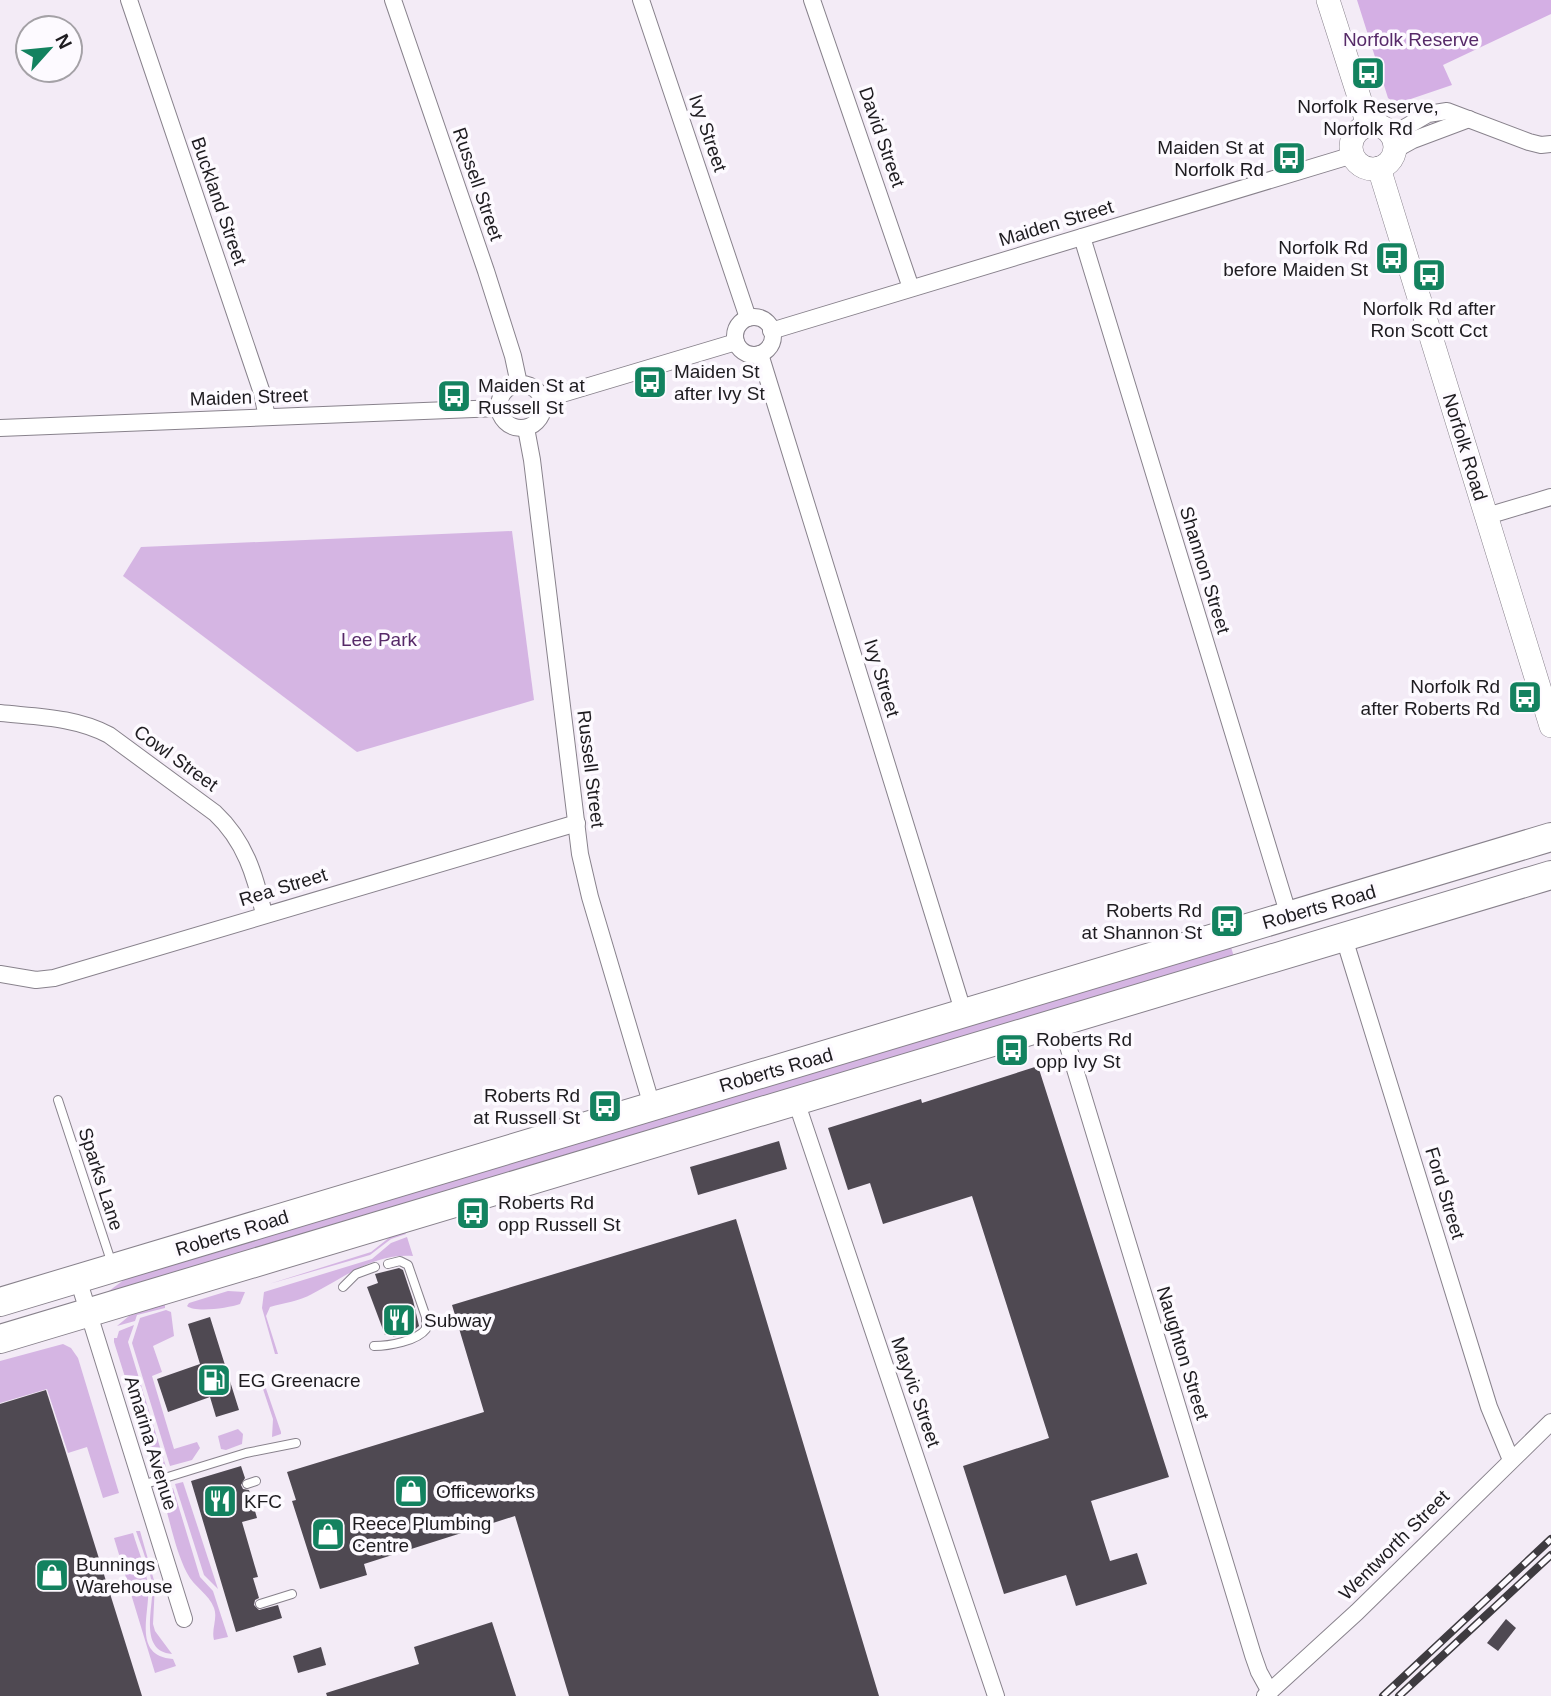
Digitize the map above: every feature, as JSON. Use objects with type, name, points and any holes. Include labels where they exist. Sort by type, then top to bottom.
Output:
[{"type":"highway","name":"Roberts Road","points":[[0,1302],[1551,837]]},
{"type":"highway","name":"Roberts Road","points":[[0,1339],[1551,876]]},
{"type":"street","name":"Buckland Street","points":[[129,0],[262,393],[267,417]]},
{"type":"street","name":"Russell Street","points":[[393,0],[486,271],[519,384]]},
{"type":"street","name":"Ivy Street","points":[[640,0],[748,318]]},
{"type":"street","name":"David Street","points":[[812,0],[911,288]]},
{"type":"street","points":[[1328,0],[1368,125]]},
{"type":"street","points":[[1393,142],[1381,126],[1368,125],[1352,140],[1353,155],[1361,165],[1379,168],[1388,163],[1393,142],[1428,114],[1439,111],[1458,113],[1529,142],[1551,144]]},
{"type":"street","name":"Maiden Street","points":[[771,331],[1353,155]]},
{"type":"street","name":"Norfolk Road","points":[[1379,168],[1551,726]]},
{"type":"street","name":"Shannon Street","points":[[1082,237],[1289,916]]},
{"type":"street","points":[[748,318],[760,318],[771,331],[769,347],[760,354],[742,352],[736,342],[736,330],[748,318]]},
{"type":"street","points":[[542,400],[736,342]]},
{"type":"street","name":"Ivy Street","points":[[760,354],[964,1014]]},
{"type":"street","points":[[519,384],[532,387],[542,400],[540,418],[526,428],[515,428],[508,424],[499,408],[504,392],[519,384]]},
{"type":"street","name":"Maiden Street","points":[[0,428],[499,408]]},
{"type":"street","name":"Russell Street","points":[[526,428],[577,823],[590,897],[652,1107]]},
{"type":"street","points":[[1487,516],[1551,497]]},
{"type":"street","name":"Cowl Street","points":[[0,713],[60,719],[92,727],[109,736],[215,813],[229,826],[246,852],[264,914]]},
{"type":"street","name":"Rea Street","points":[[0,974],[36,980],[54,978],[577,823]]},
{"type":"street","name":"Ford Street","points":[[1344,938],[1489,1407],[1511,1460]]},
{"type":"street","name":"Naughton Street","points":[[1061,1023],[1253,1655],[1268,1694]]},
{"type":"street","name":"Mayvic Street","points":[[796,1101],[996,1696]]},
{"type":"street","name":"Amarina Avenue","points":[[78,1279],[184,1619]]},
{"type":"street","name":"Wentworth Street","points":[[1268,1694],[1357,1612],[1551,1422]]},
{"type":"lane","name":"Sparks Lane","points":[[58,1100],[114,1268]]},
{"type":"lane","points":[[374,1346],[385,1346],[419,1336],[426,1329],[426,1317],[408,1265],[400,1261],[388,1264]]},
{"type":"lane","points":[[343,1287],[351,1277],[375,1268]]},
{"type":"lane","points":[[142,1485],[246,1453],[296,1443]]},
{"type":"lane","points":[[260,1604],[292,1594]]},
{"type":"green space","name":"Norfolk Reserve","points":[[1357,0],[1551,0],[1551,14],[1443,65],[1452,85],[1396,104],[1388,98]]},
{"type":"green space","name":"Lee Park","points":[[512,531],[534,700],[357,752],[123,576],[141,547]]},
{"type":"green space","points":[[1231,947],[1234,957],[109,1294],[109,1291],[129,1276]]},
{"type":"green space","points":[[405,1232],[406,1234],[391,1239],[370,1255],[269,1284],[371,1252],[390,1237]]},
{"type":"green space","points":[[407,1237],[413,1256],[385,1258],[373,1262],[307,1296],[270,1307],[266,1316],[278,1354],[275,1354],[262,1308],[264,1292],[372,1259],[391,1243]]},
{"type":"green space","points":[[228,1291],[245,1292],[240,1304],[204,1309],[187,1306],[189,1303]]},
{"type":"green space","points":[[165,1305],[165,1308],[137,1315],[135,1321],[117,1326],[129,1316]]},
{"type":"green space","points":[[166,1310],[171,1312],[174,1336],[153,1346],[162,1372],[152,1376],[174,1449],[197,1442],[200,1448],[192,1460],[170,1466],[132,1343],[140,1318]]},
{"type":"green space","points":[[134,1325],[128,1342],[166,1467],[152,1463],[114,1342],[119,1331]]},
{"type":"green space","points":[[63,1344],[71,1348],[78,1358],[119,1493],[103,1498],[87,1447],[68,1453],[47,1389],[0,1403],[0,1361]]},
{"type":"green space","points":[[262,1377],[281,1432],[272,1437],[273,1419],[260,1380]]},
{"type":"green space","points":[[238,1429],[243,1434],[242,1444],[226,1450],[221,1449],[218,1436]]},
{"type":"green space","points":[[183,1482],[218,1589],[204,1575],[175,1484]]},
{"type":"green space","points":[[173,1488],[200,1577],[213,1591],[228,1637],[214,1640],[214,1608],[190,1578],[179,1555],[162,1495]]},
{"type":"green space","points":[[136,1531],[140,1531],[155,1584],[155,1631],[172,1654],[161,1651],[151,1636],[152,1584]]},
{"type":"green space","points":[[133,1533],[148,1586],[147,1641],[152,1650],[160,1656],[173,1659],[176,1666],[155,1673],[114,1538]]},
{"type":"building","points":[[1038,1066],[1169,1477],[1091,1501],[1110,1561],[1137,1553],[1147,1584],[1076,1606],[1066,1575],[1004,1594],[963,1466],[1049,1438],[972,1196],[883,1224],[870,1183],[848,1190],[828,1128],[921,1099],[922,1103]]},
{"type":"building","points":[[779,1141],[787,1169],[698,1195],[690,1167]]},
{"type":"building","points":[[736,1219],[879,1696],[569,1696],[515,1516],[364,1564],[367,1575],[320,1589],[292,1501],[296,1500],[287,1472],[484,1412],[452,1305]]},
{"type":"building","points":[[399,1268],[403,1270],[419,1326],[412,1332],[393,1337],[392,1332],[385,1335],[367,1287],[378,1283],[375,1274]]},
{"type":"building","points":[[210,1317],[239,1410],[216,1417],[210,1397],[168,1412],[157,1379],[200,1364],[188,1324]]},
{"type":"building","name":"Bunnings Warehouse","points":[[46,1390],[142,1696],[0,1696],[0,1404]]},
{"type":"building","points":[[241,1466],[245,1478],[241,1485],[243,1489],[249,1490],[257,1518],[242,1522],[258,1577],[253,1578],[259,1598],[254,1605],[259,1610],[278,1605],[282,1618],[236,1632],[191,1481]]},
{"type":"building","points":[[1506,1619],[1516,1628],[1498,1651],[1487,1643]]},
{"type":"building","points":[[492,1622],[516,1696],[327,1696],[326,1693],[419,1664],[414,1647]]},
{"type":"building","points":[[321,1647],[326,1665],[298,1673],[293,1656]]},
{"type":"railway","points":[[1383,1696],[1551,1539]]},
{"type":"railway","points":[[1399,1696],[1551,1555]]},
{"type":"place","name":"Norfolk Reserve, Norfolk Rd","points":[[1368,73]]},
{"type":"place","name":"Maiden St at Norfolk Rd","points":[[1289,158]]},
{"type":"place","name":"Norfolk Rd before Maiden St","points":[[1392,258]]},
{"type":"place","name":"Norfolk Rd after Ron Scott Cct","points":[[1429,275]]},
{"type":"place","name":"Maiden St after Ivy St","points":[[650,382]]},
{"type":"place","name":"Maiden St at Russell St","points":[[454,396]]},
{"type":"place","name":"Norfolk Rd after Roberts Rd","points":[[1525,697]]},
{"type":"place","name":"Roberts Rd at Shannon St","points":[[1227,921]]},
{"type":"place","name":"Roberts Rd opp Ivy St","points":[[1012,1050]]},
{"type":"place","name":"Roberts Rd at Russell St","points":[[605,1106]]},
{"type":"place","name":"Roberts Rd opp Russell St","points":[[473,1213]]},
{"type":"place","name":"Subway","points":[[399,1320]]},
{"type":"place","name":"EG Greenacre","points":[[214,1380]]},
{"type":"place","name":"Officeworks","points":[[411,1491]]},
{"type":"place","name":"KFC","points":[[220,1501]]},
{"type":"place","name":"Reece Plumbing Centre","points":[[328,1534]]},
{"type":"place","name":"Bunnings Warehouse","points":[[52,1575]]}]
